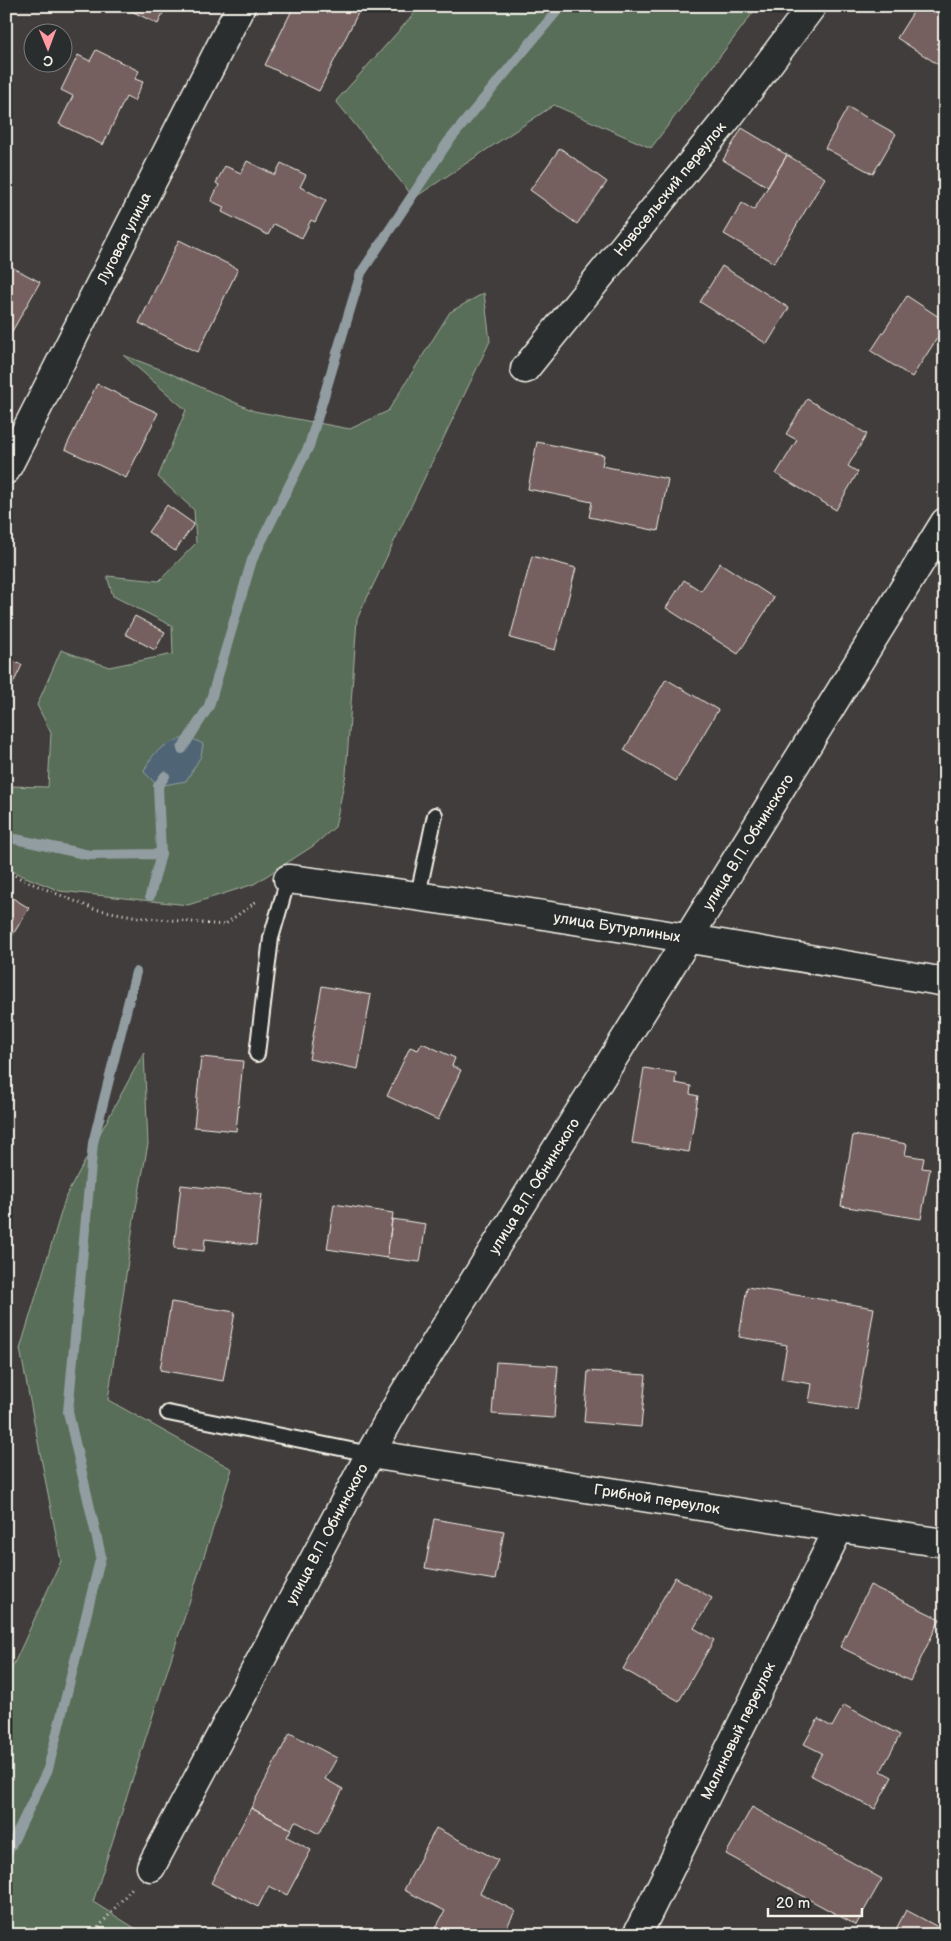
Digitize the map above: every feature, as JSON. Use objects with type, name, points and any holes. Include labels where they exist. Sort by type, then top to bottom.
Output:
[{"type":"street","name":"Луговая улица","points":[[6,470],[241,6]]},
{"type":"street","name":"Новосельский переулок","points":[[525,370],[730,115],[812,6]]},
{"type":"street","name":"улица В.П. Обнинского","points":[[152,1866],[370,1454],[414,1378],[945,522]]},
{"type":"street","name":"улица Бутурлиных","points":[[288,879],[418,895],[688,938],[945,982]]},
{"type":"street","name":"Грибной переулок","points":[[370,1454],[945,1543]]},
{"type":"street","name":"Малиновый переулок","points":[[637,1935],[839,1528]]},
{"type":"lane","points":[[418,895],[435,816]]},
{"type":"lane","points":[[257,1054],[271,938],[288,879]]},
{"type":"lane","points":[[168,1413],[370,1454]]},
{"type":"path","points":[[6,871],[94,909],[138,917],[224,925],[288,879]]},
{"type":"path","points":[[92,1935],[152,1866]]},
{"type":"green space","points":[[421,6],[758,6],[651,148],[554,105],[414,198],[336,101]]},
{"type":"green space","points":[[484,293],[490,341],[357,619],[346,774],[335,827],[313,846],[254,884],[188,905],[60,891],[6,869],[6,786],[48,787],[51,733],[37,705],[61,650],[109,667],[173,654],[172,626],[113,596],[107,576],[159,581],[196,543],[194,510],[158,477],[186,410],[123,355],[165,371],[254,411],[350,429],[388,411],[450,312]]},
{"type":"green space","points":[[144,1052],[148,1144],[134,1219],[108,1400],[232,1469],[93,1902],[146,1935],[6,1935],[6,1681],[61,1561],[20,1349],[66,1196]]},
{"type":"water","points":[[189,737],[203,744],[201,756],[186,781],[158,786],[144,772],[147,764],[167,744]]},
{"type":"building","points":[[121,6],[166,6],[158,24]]},
{"type":"building","points":[[294,6],[344,6],[358,13],[319,91],[265,65]]},
{"type":"building","points":[[917,6],[945,6],[945,69],[897,38]]},
{"type":"building","points":[[96,50],[139,71],[135,79],[143,82],[134,101],[126,97],[103,145],[59,124],[73,96],[61,90],[70,72],[72,72],[72,67],[78,55],[90,61]]},
{"type":"building","points":[[848,107],[896,134],[873,174],[825,148]]},
{"type":"building","points":[[742,128],[787,155],[768,187],[723,160]]},
{"type":"building","points":[[560,148],[607,182],[577,224],[530,190]]},
{"type":"building","points":[[787,155],[825,178],[774,263],[724,234],[742,203],[754,210]]},
{"type":"building","points":[[247,161],[275,175],[281,163],[306,175],[300,187],[326,200],[315,222],[311,220],[302,238],[274,224],[268,235],[222,212],[224,207],[211,201],[219,185],[216,183],[225,166],[241,173]]},
{"type":"building","points":[[179,240],[238,269],[198,352],[139,323]]},
{"type":"building","points":[[6,264],[40,282],[6,342]]},
{"type":"building","points":[[722,266],[789,308],[767,344],[700,302]]},
{"type":"building","points":[[907,296],[945,321],[945,326],[912,377],[871,351]]},
{"type":"building","points":[[97,384],[158,413],[126,478],[65,449]]},
{"type":"building","points":[[807,399],[867,434],[848,466],[858,472],[836,510],[776,474],[797,440],[786,434]]},
{"type":"building","points":[[537,442],[604,455],[602,466],[668,479],[658,531],[589,517],[592,502],[528,489]]},
{"type":"building","points":[[167,505],[194,524],[175,551],[148,532]]},
{"type":"building","points":[[532,556],[576,568],[555,650],[510,638]]},
{"type":"building","points":[[720,563],[774,598],[738,654],[666,608],[684,580],[701,591]]},
{"type":"building","points":[[135,616],[165,632],[155,650],[125,634]]},
{"type":"building","points":[[6,658],[22,665],[6,698]]},
{"type":"building","points":[[666,679],[718,710],[676,781],[624,750]]},
{"type":"building","points":[[6,894],[29,908],[6,946]]},
{"type":"building","points":[[322,986],[371,995],[358,1069],[309,1059]]},
{"type":"building","points":[[422,1043],[455,1058],[452,1066],[461,1070],[438,1120],[387,1096],[410,1047],[418,1050]]},
{"type":"building","points":[[201,1057],[243,1061],[236,1131],[194,1127]]},
{"type":"building","points":[[644,1068],[676,1073],[675,1083],[691,1086],[690,1094],[698,1096],[689,1152],[632,1143]]},
{"type":"building","points":[[853,1135],[907,1144],[905,1155],[924,1158],[922,1168],[930,1169],[921,1219],[841,1206]]},
{"type":"building","points":[[181,1185],[262,1194],[256,1245],[205,1239],[204,1251],[174,1248]]},
{"type":"building","points":[[334,1204],[393,1213],[387,1258],[327,1249]]},
{"type":"building","points":[[392,1219],[426,1224],[420,1262],[387,1258]]},
{"type":"building","points":[[747,1287],[874,1308],[857,1410],[809,1402],[812,1384],[781,1379],[787,1345],[739,1337]]},
{"type":"building","points":[[171,1302],[235,1312],[223,1381],[160,1370]]},
{"type":"building","points":[[496,1362],[558,1366],[554,1418],[492,1414]]},
{"type":"building","points":[[588,1371],[646,1375],[641,1427],[584,1422]]},
{"type":"building","points":[[945,1408],[945,1467],[936,1465]]},
{"type":"building","points":[[434,1519],[504,1531],[495,1580],[425,1568]]},
{"type":"building","points":[[675,1577],[712,1598],[694,1628],[714,1640],[679,1701],[623,1669]]},
{"type":"building","points":[[870,1585],[940,1619],[910,1681],[840,1647]]},
{"type":"building","points":[[844,1705],[900,1735],[881,1771],[892,1777],[875,1809],[810,1775],[822,1753],[804,1744],[818,1719],[832,1727]]},
{"type":"building","points":[[290,1733],[337,1758],[325,1779],[343,1789],[319,1834],[295,1821],[291,1829],[251,1808]]},
{"type":"building","points":[[752,1807],[882,1879],[856,1925],[726,1854]]},
{"type":"building","points":[[251,1808],[291,1829],[287,1837],[311,1850],[287,1895],[269,1886],[258,1907],[211,1883]]},
{"type":"building","points":[[436,1828],[498,1860],[480,1893],[515,1911],[503,1935],[497,1935],[487,1930],[484,1935],[432,1935],[445,1911],[404,1890]]},
{"type":"building","points":[[906,1910],[938,1927],[934,1935],[893,1935]]},
{"type":"waterway","points":[[182,749],[209,706],[252,560],[309,446],[361,273],[448,142],[561,6]]},
{"type":"waterway","points":[[150,896],[161,854],[158,786],[165,776]]},
{"type":"waterway","points":[[6,837],[89,855],[161,854]]},
{"type":"waterway","points":[[6,1856],[48,1769],[101,1556],[68,1412],[93,1143],[136,972]]}]
